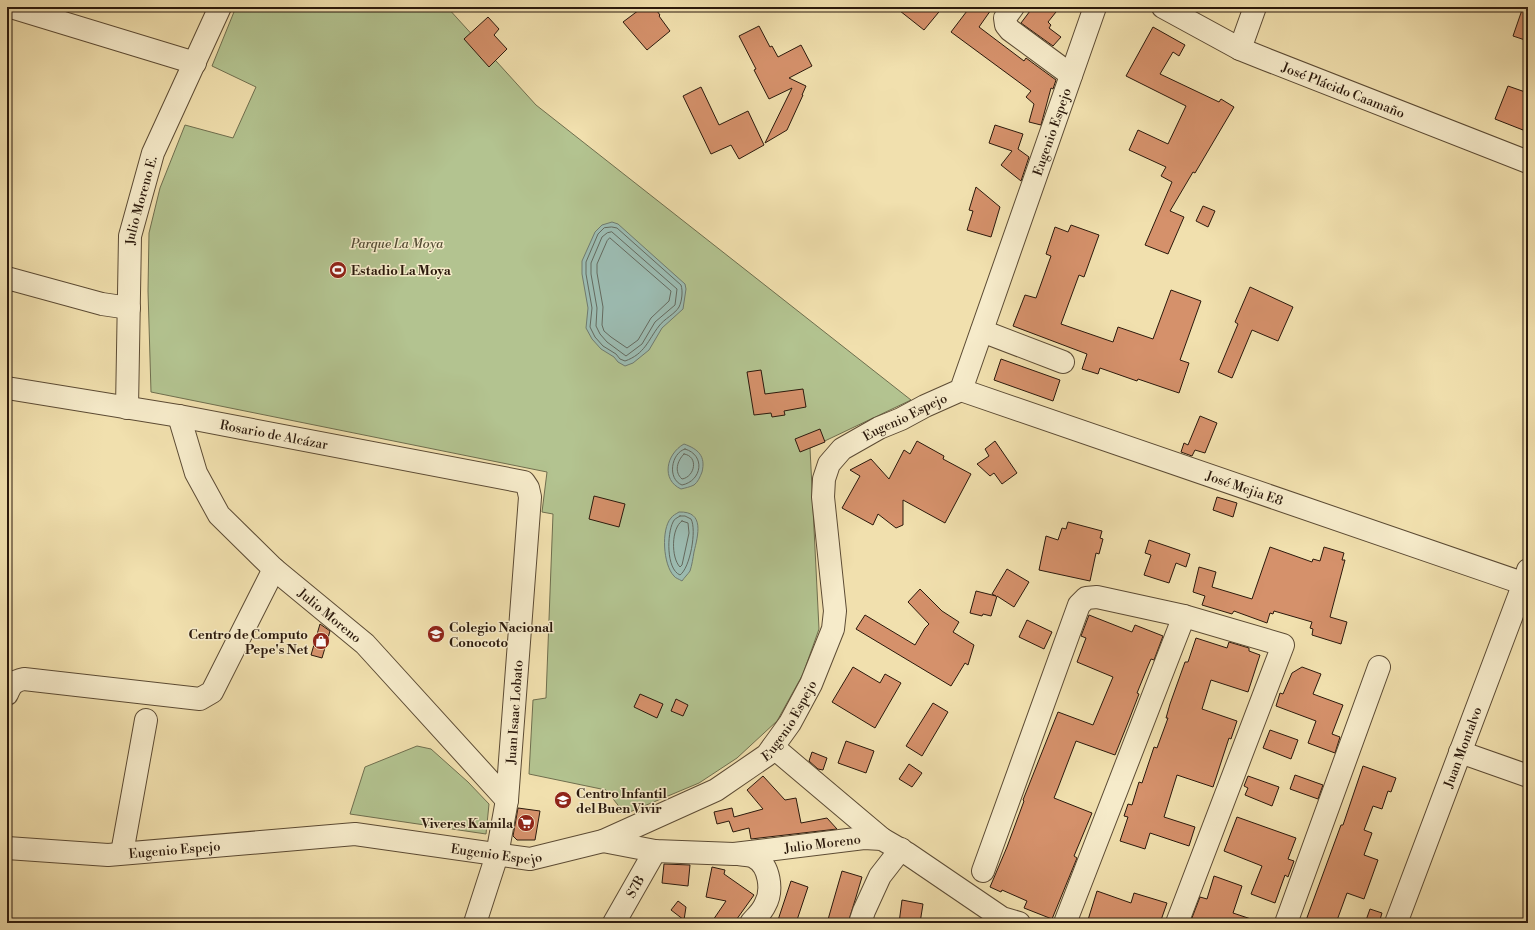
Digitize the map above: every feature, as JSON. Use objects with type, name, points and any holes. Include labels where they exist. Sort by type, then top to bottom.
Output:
[{"type":"street","points":[[11,7],[195,63]]},
{"type":"street","name":"Julio Moreno E.","points":[[127,408],[130,236],[153,153],[220,7]]},
{"type":"street","points":[[1013,7],[1005,18],[1006,25],[1010,30],[1071,75]]},
{"type":"street","name":"Eugenio Espejo","points":[[7,848],[108,855],[355,834],[530,859],[603,841],[716,790],[767,755],[790,723],[811,684],[833,629],[835,611],[823,497],[824,479],[829,464],[842,448],[879,428],[961,390],[1095,7]]},
{"type":"street","name":"José Plácido Caamaño","points":[[1163,7],[1240,49],[1528,162]]},
{"type":"street","points":[[1240,49],[1255,7]]},
{"type":"street","points":[[7,278],[102,304],[129,308]]},
{"type":"street","points":[[982,331],[1063,362]]},
{"type":"street","name":"Rosario de Alcázar","points":[[7,388],[179,416],[524,482],[528,488],[530,497]]},
{"type":"street","name":"José Mejia E8","points":[[961,390],[1527,579]]},
{"type":"street","name":"Julio Moreno","points":[[179,416],[196,472],[219,515],[274,569],[365,644],[507,800]]},
{"type":"street","name":"Juan Isaac Lobato","points":[[474,923],[497,855],[507,800],[530,497]]},
{"type":"street","points":[[7,694],[10,686],[16,681],[24,679],[200,699],[204,698],[212,692],[274,569]]},
{"type":"street","name":"Juan Montalvo","points":[[1396,923],[1527,579]]},
{"type":"street","points":[[982,871],[1079,605],[1086,598],[1097,597],[1184,616],[1283,645],[1177,923]]},
{"type":"street","points":[[1065,923],[1184,616]]},
{"type":"street","points":[[1286,923],[1379,667]]},
{"type":"street","points":[[122,854],[146,720]]},
{"type":"street","points":[[773,747],[882,839]]},
{"type":"street","points":[[1460,752],[1528,776]]},
{"type":"street","name":"Julio Moreno","points":[[603,841],[655,851],[734,854],[864,838],[882,839],[901,849],[1002,918],[1019,923]]},
{"type":"street","points":[[860,923],[880,876],[901,849]]},
{"type":"street","name":"S7B","points":[[614,923],[655,851]]},
{"type":"street","points":[[734,854],[753,856],[767,869],[768,895],[765,906],[751,923]]},
{"type":"green space","name":"Parque La Moya","points":[[236,7],[447,7],[536,105],[911,400],[810,448],[819,629],[803,674],[777,721],[737,758],[699,783],[625,814],[606,790],[529,774],[533,700],[546,698],[553,514],[542,512],[547,472],[151,392],[148,291],[149,233],[160,188],[185,125],[233,138],[256,87],[212,66]]},
{"type":"green space","points":[[417,746],[431,749],[468,782],[489,804],[486,834],[350,814],[365,767]]},
{"type":"water","points":[[612,222],[618,224],[685,284],[686,289],[683,309],[662,328],[649,350],[633,363],[625,366],[601,349],[592,339],[586,328],[588,308],[582,274],[582,261],[595,232],[602,225]]},
{"type":"water","points":[[684,444],[693,448],[700,454],[702,457],[703,466],[698,481],[694,485],[681,489],[670,480],[668,467],[673,454]]},
{"type":"water","points":[[679,512],[693,515],[698,525],[691,569],[682,581],[675,577],[670,571],[667,564],[665,547],[668,523],[673,516]]},
{"type":"building","points":[[643,7],[654,7],[670,31],[647,50],[623,22]]},
{"type":"building","points":[[895,7],[943,7],[924,30]]},
{"type":"building","points":[[970,7],[993,7],[979,27],[1024,61],[1026,58],[1056,80],[1053,89],[1051,88],[1041,125],[1029,122],[1034,104],[1026,97],[1031,91],[951,32]]},
{"type":"building","points":[[1033,7],[1060,7],[1048,22],[1051,25],[1049,28],[1061,37],[1053,46],[1021,23]]},
{"type":"building","points":[[1523,7],[1528,7],[1528,41],[1513,36]]},
{"type":"building","points":[[488,17],[499,29],[494,35],[507,49],[489,67],[464,39]]},
{"type":"building","points":[[759,26],[770,47],[772,46],[778,57],[801,45],[812,66],[789,78],[806,86],[803,95],[787,130],[765,143],[792,88],[769,99],[739,36]]},
{"type":"building","points":[[1153,27],[1185,45],[1179,56],[1173,52],[1160,74],[1219,102],[1221,99],[1234,107],[1195,173],[1193,172],[1170,211],[1184,217],[1168,254],[1145,245],[1172,182],[1161,176],[1166,167],[1129,150],[1138,130],[1168,144],[1186,106],[1126,76]]},
{"type":"building","points":[[1508,86],[1528,93],[1528,116],[1523,130],[1495,119]]},
{"type":"building","points":[[701,87],[719,125],[748,111],[764,145],[739,159],[731,145],[711,154],[683,96]]},
{"type":"building","points":[[995,125],[1023,134],[1018,149],[1029,157],[1021,181],[1001,165],[1012,151],[989,143]]},
{"type":"building","points":[[976,187],[1000,207],[991,237],[967,230],[973,211],[969,210]]},
{"type":"building","points":[[1203,206],[1215,211],[1208,227],[1196,221]]},
{"type":"building","points":[[1071,225],[1099,235],[1084,277],[1079,275],[1061,324],[1113,342],[1118,327],[1153,339],[1171,290],[1201,301],[1180,360],[1189,363],[1179,393],[1138,379],[1137,381],[1100,368],[1098,374],[1082,369],[1087,354],[1013,326],[1025,295],[1036,298],[1051,256],[1046,254],[1055,227],[1068,232]]},
{"type":"building","points":[[1250,287],[1293,307],[1278,341],[1252,330],[1232,378],[1218,372],[1238,324],[1235,322]]},
{"type":"building","points":[[1001,359],[1060,380],[1053,401],[994,380]]},
{"type":"building","points":[[761,370],[765,394],[803,389],[806,407],[784,411],[785,415],[772,417],[771,413],[754,415],[747,372]]},
{"type":"building","points":[[1200,416],[1217,423],[1205,453],[1195,450],[1192,456],[1181,452],[1184,443],[1188,445]]},
{"type":"building","points":[[820,429],[825,442],[800,452],[795,439]]},
{"type":"building","points":[[917,441],[944,456],[943,459],[971,474],[945,523],[903,500],[903,525],[896,528],[878,514],[873,525],[842,508],[860,476],[850,470],[871,459],[889,479],[904,450],[910,454]]},
{"type":"building","points":[[995,441],[1017,473],[1002,484],[994,473],[990,476],[977,464],[989,456],[985,449]]},
{"type":"building","points":[[594,496],[625,504],[619,527],[589,519]]},
{"type":"building","points":[[1217,497],[1237,503],[1233,517],[1213,510]]},
{"type":"building","points":[[1068,522],[1102,531],[1100,538],[1103,539],[1099,554],[1096,553],[1090,581],[1039,570],[1046,536],[1058,540],[1062,528],[1066,529]]},
{"type":"building","points":[[1149,540],[1190,554],[1186,567],[1176,563],[1169,583],[1144,575],[1151,555],[1145,553]]},
{"type":"building","points":[[1270,547],[1312,562],[1313,559],[1320,561],[1324,547],[1344,553],[1342,560],[1345,560],[1330,617],[1347,622],[1341,644],[1312,635],[1313,629],[1310,628],[1312,622],[1274,611],[1273,614],[1270,613],[1267,623],[1234,611],[1232,614],[1202,605],[1205,596],[1193,592],[1199,567],[1216,572],[1212,587],[1252,599]]},
{"type":"building","points":[[1007,569],[1029,582],[1014,607],[997,596],[991,616],[983,614],[982,616],[970,613],[976,591],[996,596],[992,594]]},
{"type":"building","points":[[920,589],[942,611],[959,622],[953,632],[974,645],[968,665],[965,663],[951,686],[856,629],[865,615],[915,645],[929,624],[908,602]]},
{"type":"building","points":[[1089,615],[1132,632],[1135,625],[1163,636],[1154,660],[1151,659],[1137,693],[1139,694],[1115,755],[1076,741],[1054,798],[1092,813],[1074,856],[1077,858],[1052,919],[1024,908],[1027,901],[1002,890],[1001,892],[990,887],[1007,847],[1024,801],[1023,800],[1058,712],[1093,725],[1113,677],[1077,662],[1086,638],[1081,636]]},
{"type":"building","points":[[1027,620],[1052,632],[1044,649],[1019,637]]},
{"type":"building","name":"Centro de Computo Pepe's Net","points":[[320,624],[330,631],[322,658],[311,655]]},
{"type":"building","points":[[1196,638],[1227,648],[1229,642],[1249,648],[1249,651],[1260,655],[1248,692],[1211,680],[1202,709],[1237,721],[1231,739],[1229,738],[1213,787],[1177,775],[1164,817],[1195,827],[1189,846],[1150,833],[1145,849],[1120,841],[1128,817],[1124,816],[1128,804],[1132,805],[1139,782],[1142,783],[1154,747],[1157,748],[1168,718],[1166,718],[1170,704],[1185,662],[1188,662]]},
{"type":"building","points":[[853,667],[880,683],[885,674],[901,683],[875,728],[832,702]]},
{"type":"building","points":[[1302,667],[1321,674],[1313,694],[1343,705],[1332,734],[1340,737],[1335,753],[1308,743],[1316,721],[1276,706],[1280,693],[1283,694],[1292,673]]},
{"type":"building","points":[[640,694],[663,704],[657,718],[634,707]]},
{"type":"building","points":[[676,699],[688,705],[683,716],[671,711]]},
{"type":"building","points":[[933,703],[948,712],[922,756],[906,746]]},
{"type":"building","points":[[1270,730],[1298,740],[1291,759],[1263,748]]},
{"type":"building","points":[[846,741],[874,751],[866,773],[838,763]]},
{"type":"building","points":[[812,752],[827,758],[823,770],[818,769],[809,761]]},
{"type":"building","points":[[909,764],[922,773],[912,787],[899,779]]},
{"type":"building","points":[[1363,766],[1396,778],[1391,792],[1388,791],[1382,809],[1373,806],[1364,830],[1372,833],[1364,855],[1378,860],[1364,899],[1347,893],[1336,923],[1305,923],[1341,825],[1343,825]]},
{"type":"building","points":[[1295,775],[1323,785],[1318,799],[1290,789]]},
{"type":"building","points":[[763,776],[785,800],[796,798],[801,823],[827,818],[837,829],[751,839],[749,828],[733,832],[729,821],[717,824],[714,812],[732,808],[734,817],[763,809],[747,790]]},
{"type":"building","points":[[1248,776],[1279,787],[1272,806],[1245,795],[1248,788],[1244,786]]},
{"type":"building","name":"Viveres Kamila","points":[[518,808],[540,811],[535,840],[517,840],[513,836]]},
{"type":"building","points":[[1237,817],[1296,838],[1288,859],[1294,861],[1288,877],[1285,875],[1275,903],[1251,894],[1262,866],[1224,851]]},
{"type":"building","points":[[664,864],[690,865],[688,886],[662,883]]},
{"type":"building","points":[[712,867],[725,870],[724,874],[754,895],[734,923],[711,923],[726,901],[706,897]]},
{"type":"building","points":[[842,871],[862,877],[848,923],[827,923]]},
{"type":"building","points":[[1214,876],[1242,886],[1233,913],[1257,921],[1257,923],[1190,923],[1200,897],[1207,899]]},
{"type":"building","points":[[791,881],[808,887],[796,923],[777,923]]},
{"type":"building","points":[[1097,891],[1131,903],[1134,893],[1167,903],[1160,923],[1087,923]]},
{"type":"building","points":[[902,900],[923,904],[920,923],[899,923]]},
{"type":"building","points":[[678,901],[686,907],[684,920],[671,910]]},
{"type":"building","points":[[1370,909],[1382,913],[1379,923],[1365,923]]},
{"type":"place","name":"Estadio La Moya","points":[[338,270]]},
{"type":"place","name":"Colegio Nacional Conocoto","points":[[436,634]]},
{"type":"place","name":"Centro de Computo Pepe's Net","points":[[321,641]]},
{"type":"place","name":"Centro Infantil del Buen Vivir","points":[[563,800]]},
{"type":"place","name":"Viveres Kamila","points":[[526,823]]}]
